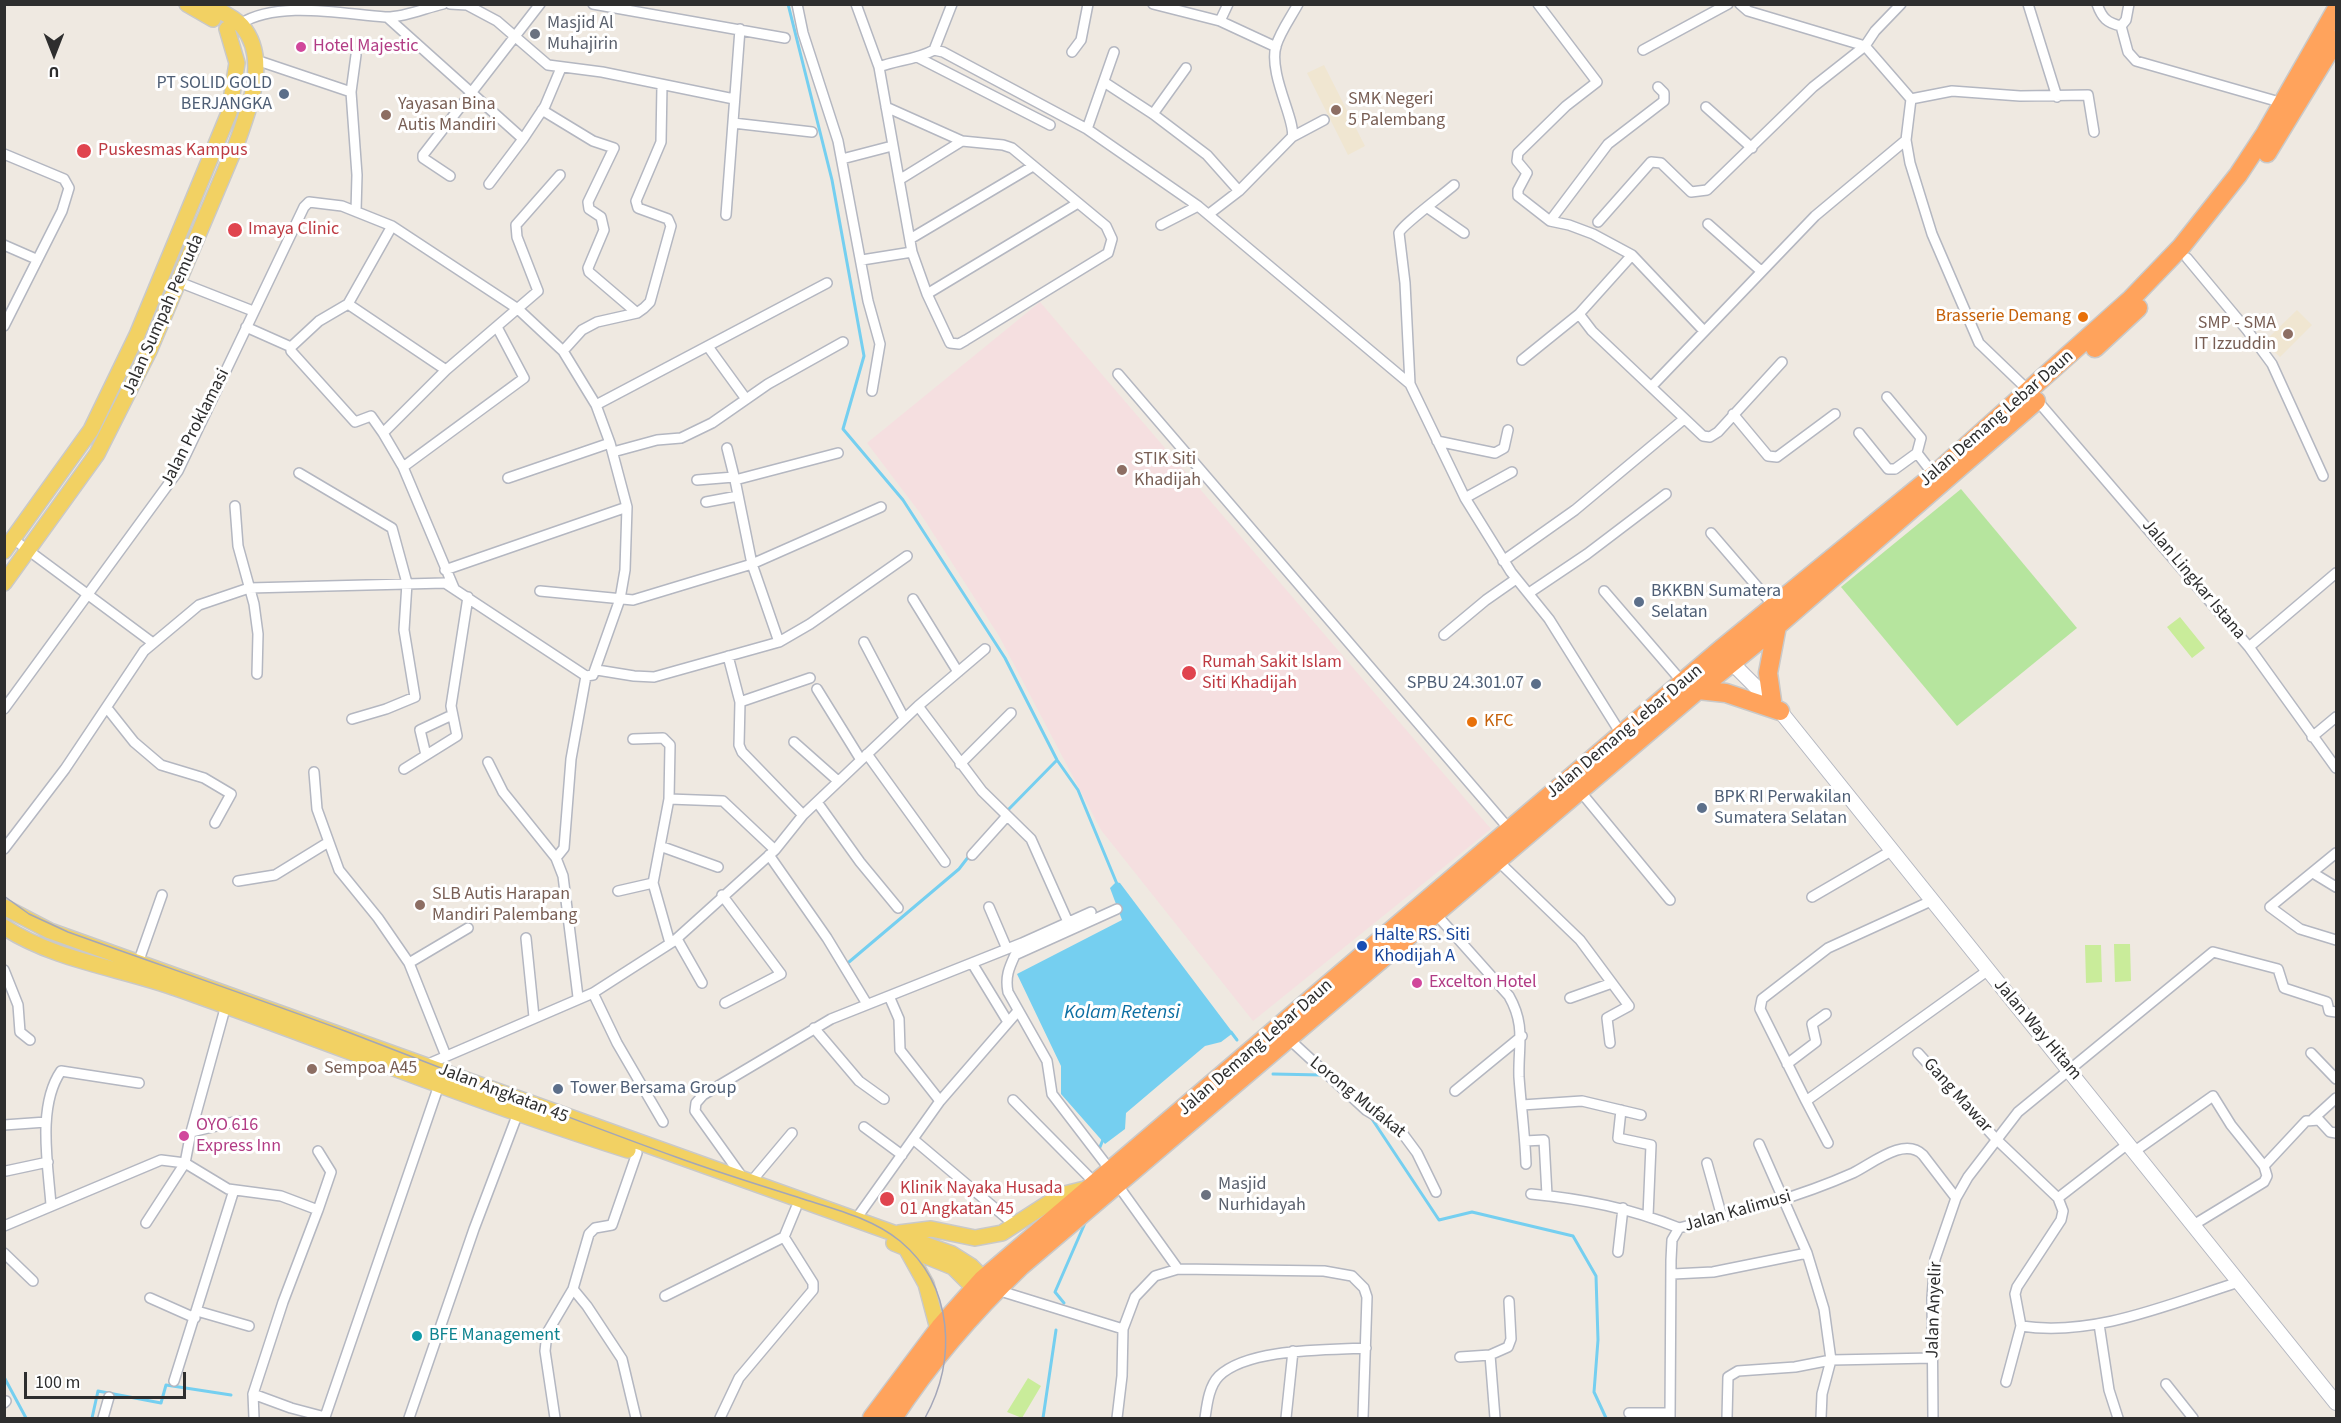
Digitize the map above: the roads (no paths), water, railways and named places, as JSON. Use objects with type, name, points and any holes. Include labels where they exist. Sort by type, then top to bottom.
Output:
[{"type":"highway","name":"Jalan Demang Lebar Daun","points":[[1726,657],[1777,626],[2033,396],[2181,248],[2238,175],[2337,10]]},
{"type":"highway","name":"Jalan Demang Lebar Daun","points":[[893,1419],[985,1289],[1094,1186],[1114,1178],[1290,1040],[1510,831],[1626,741],[1726,657],[1773,605],[2126,320],[2220,221],[2296,109],[2337,40]]},
{"type":"highway","points":[[1691,687],[1776,706],[1768,673],[1777,626]]},
{"type":"highway","name":"Jalan Demang Lebar Daun","points":[[872,1419],[938,1329],[1431,908],[1498,861],[1580,791],[1626,741]]},
{"type":"main road","points":[[187,4],[234,26]]},
{"type":"main road","points":[[206,4],[234,26]]},
{"type":"main road","name":"Jalan Sumpah Pemuda","points":[[4,583],[97,454],[125,402],[179,282],[245,119],[256,60],[250,37],[234,26]]},
{"type":"main road","name":"Jalan Sumpah Pemuda","points":[[9,545],[91,430],[137,335],[229,113],[237,63],[234,26]]},
{"type":"main road","name":"Jalan Angkatan 45","points":[[4,907],[39,927],[952,1254],[971,1266],[985,1289]]},
{"type":"main road","name":"Jalan Angkatan 45","points":[[4,927],[24,939],[55,951],[159,981],[439,1085],[906,1248],[953,1267],[985,1289]]},
{"type":"main road","points":[[896,1233],[931,1229],[975,1238],[1002,1233],[1061,1195],[1094,1186]]},
{"type":"main road","points":[[906,1248],[926,1284],[938,1329]]},
{"type":"street","points":[[254,15],[256,4]]},
{"type":"street","points":[[387,17],[398,10],[443,4]]},
{"type":"street","points":[[450,4],[467,5],[497,21],[541,61],[561,68],[602,72],[734,99]]},
{"type":"street","points":[[450,176],[423,154],[516,38],[540,4]]},
{"type":"street","points":[[592,4],[785,38]]},
{"type":"street","points":[[797,4],[842,159],[868,301],[880,344],[880,358],[872,391]]},
{"type":"street","points":[[856,4],[879,67],[892,146],[912,252],[927,294],[950,343],[959,344],[1104,258],[1112,247],[1111,234],[1106,226],[1012,148],[1004,145],[962,141],[886,107]]},
{"type":"street","points":[[879,67],[893,61],[919,58],[934,50],[952,4]]},
{"type":"street","points":[[1072,52],[1081,40],[1088,4]]},
{"type":"street","points":[[1153,4],[1220,21],[1276,47]]},
{"type":"street","points":[[1220,21],[1228,4]]},
{"type":"street","points":[[1292,137],[1294,129],[1278,86],[1276,47],[1298,4]]},
{"type":"street","points":[[1538,4],[1597,82],[1566,106],[1517,155],[1517,161],[1527,173],[1518,190],[1518,196],[1550,221],[1593,234],[1632,255],[1704,331]]},
{"type":"street","points":[[1643,50],[1728,4]]},
{"type":"street","points":[[1740,4],[1865,46],[1911,99],[1952,91],[2057,97],[2088,95],[2094,132]]},
{"type":"street","points":[[1598,222],[1651,162],[1661,163],[1691,192],[1699,193],[1710,188],[1813,87],[1865,46],[1875,31],[1901,4]]},
{"type":"street","points":[[2028,4],[2057,97]]},
{"type":"street","points":[[2097,4],[2109,24],[2121,26]]},
{"type":"street","points":[[2121,26],[2126,20],[2129,4]]},
{"type":"street","points":[[234,26],[254,15],[326,7],[387,17],[523,139]]},
{"type":"street","points":[[2121,26],[2128,52],[2136,61],[2283,103]]},
{"type":"street","points":[[726,215],[740,29]]},
{"type":"street","points":[[934,50],[1088,129],[1198,206],[1410,384]]},
{"type":"street","points":[[1088,129],[1114,52]]},
{"type":"street","points":[[356,55],[351,92],[357,175],[356,211]]},
{"type":"street","points":[[919,58],[1050,125]]},
{"type":"street","points":[[256,60],[351,92]]},
{"type":"street","points":[[489,184],[542,110],[561,68]]},
{"type":"street","points":[[1153,114],[1186,68]]},
{"type":"street","points":[[1104,82],[1153,114],[1207,154],[1239,190]]},
{"type":"street","points":[[563,351],[582,330],[597,322],[637,313],[650,302],[671,226],[668,219],[638,208],[636,201],[661,142],[662,85]]},
{"type":"street","points":[[1550,221],[1608,144],[1664,101],[1664,93],[1658,87]]},
{"type":"street","points":[[1011,105],[1019,93]]},
{"type":"street","name":"Jalan Lingkar Istana","points":[[1911,99],[1906,140],[1910,163],[1932,234],[1971,328],[1988,353],[2033,396],[2249,646],[2312,737],[2337,768]]},
{"type":"street","points":[[1706,106],[1752,148]]},
{"type":"street","points":[[542,110],[593,141],[614,148],[588,202],[589,209],[601,217],[604,230],[588,268],[589,272],[637,313]]},
{"type":"street","points":[[1209,214],[1239,190],[1292,137],[1324,120]]},
{"type":"street","points":[[734,123],[812,132]]},
{"type":"street","points":[[1652,386],[1761,271],[1824,209],[1906,140]]},
{"type":"street","points":[[899,180],[962,141]]},
{"type":"street","points":[[842,159],[892,146]]},
{"type":"street","points":[[4,154],[64,179],[69,184],[68,197],[62,211],[5,322]]},
{"type":"street","points":[[910,238],[1033,166]]},
{"type":"street","points":[[383,433],[446,370],[536,294],[538,287],[517,237],[516,225],[560,175]]},
{"type":"street","points":[[1454,185],[1428,208],[1401,227],[1399,233],[1405,283],[1410,384],[1465,498],[1503,561],[1549,619],[1626,741]]},
{"type":"street","name":"Jalan Proklamasi","points":[[4,709],[178,471],[304,207],[315,201],[342,206],[392,226],[518,309],[563,351],[596,405],[612,448],[627,507],[625,570],[620,599],[597,670]]},
{"type":"street","points":[[927,294],[1078,202]]},
{"type":"street","points":[[1161,225],[1198,206]]},
{"type":"street","points":[[1428,208],[1464,233]]},
{"type":"street","points":[[1708,224],[1761,271]]},
{"type":"street","points":[[291,347],[319,321],[348,304],[392,226]]},
{"type":"street","points":[[4,245],[36,260]]},
{"type":"street","points":[[862,260],[912,252]]},
{"type":"street","points":[[1522,360],[1579,314],[1632,255]]},
{"type":"street","points":[[2187,258],[2272,364],[2323,476]]},
{"type":"street","points":[[179,282],[253,311]]},
{"type":"street","points":[[596,405],[709,348],[759,317],[827,283]]},
{"type":"street","points":[[348,304],[446,370]]},
{"type":"street","points":[[1579,314],[1592,331],[1703,436],[1710,437],[1782,362]]},
{"type":"street","points":[[246,327],[291,347]]},
{"type":"street","points":[[403,467],[524,378],[497,327]]},
{"type":"street","points":[[508,477],[612,448],[681,438],[712,423],[746,399],[843,342]]},
{"type":"street","points":[[291,347],[291,351],[355,422],[371,416],[383,433],[403,467],[454,588]]},
{"type":"street","points":[[709,348],[746,399]]},
{"type":"street","points":[[1118,374],[1510,831]]},
{"type":"street","points":[[1859,433],[1888,469],[1895,469],[1917,453],[1921,438],[1887,397]]},
{"type":"street","points":[[1733,414],[1768,456],[1778,457],[1835,414]]},
{"type":"street","points":[[1503,561],[1575,510],[1684,419]]},
{"type":"street","points":[[1437,441],[1496,453],[1504,448],[1508,430]]},
{"type":"street","points":[[727,448],[752,564],[779,642]]},
{"type":"street","points":[[696,480],[735,478],[838,453]]},
{"type":"street","points":[[1917,453],[1934,475]]},
{"type":"street","points":[[1465,498],[1512,472]]},
{"type":"street","points":[[299,473],[392,528],[407,583],[404,630],[415,697],[387,709],[351,719]]},
{"type":"street","points":[[1529,593],[1587,554],[1666,494]]},
{"type":"street","points":[[706,502],[738,496]]},
{"type":"street","points":[[235,506],[238,546],[258,634],[257,674]]},
{"type":"street","points":[[445,570],[627,507]]},
{"type":"street","points":[[540,591],[633,600],[752,564],[881,507]]},
{"type":"street","points":[[1712,533],[1773,605]]},
{"type":"street","points":[[9,545],[28,551],[153,643]]},
{"type":"street","points":[[4,849],[65,770],[144,651],[199,605],[249,588],[440,582],[468,597],[586,676],[593,675],[597,670],[654,677],[779,642],[810,624],[907,556]]},
{"type":"street","points":[[2249,646],[2337,573]]},
{"type":"street","points":[[1444,635],[1473,610],[1516,579]]},
{"type":"street","points":[[1604,591],[1691,687]]},
{"type":"street","points":[[404,769],[457,736],[451,706],[468,597]]},
{"type":"street","points":[[913,599],[958,672]]},
{"type":"street","points":[[864,642],[904,718]]},
{"type":"street","points":[[426,1065],[578,997],[593,993],[674,941],[772,852],[803,815],[904,718],[985,649]]},
{"type":"street","points":[[728,656],[740,702],[739,745],[742,752],[803,815]]},
{"type":"street","name":"Jalan Way Hitam","points":[[1726,657],[1776,706],[2336,1402]]},
{"type":"street","points":[[556,858],[564,848],[570,768],[586,676]]},
{"type":"street","points":[[740,702],[810,678]]},
{"type":"street","points":[[817,689],[864,757],[945,862]]},
{"type":"street","points":[[918,706],[960,764],[1005,815],[1031,838],[1068,922]]},
{"type":"street","points":[[107,708],[134,742],[161,765],[204,778],[231,794],[215,823]]},
{"type":"street","points":[[960,764],[1011,712]]},
{"type":"street","points":[[426,755],[420,730],[452,715]]},
{"type":"street","points":[[2312,737],[2337,717]]},
{"type":"street","points":[[633,739],[663,738],[669,740],[669,799],[652,883],[674,941],[702,982]]},
{"type":"street","points":[[794,742],[838,781]]},
{"type":"street","points":[[488,762],[502,792],[556,858],[563,876],[578,997]]},
{"type":"street","points":[[314,772],[317,809],[327,843],[339,870],[378,918],[409,963],[446,1056]]},
{"type":"street","points":[[1580,791],[1670,900]]},
{"type":"street","points":[[669,799],[723,801],[772,852],[828,938],[867,1005]]},
{"type":"street","points":[[817,802],[860,862],[898,908]]},
{"type":"street","points":[[972,855],[1005,815]]},
{"type":"street","points":[[238,881],[274,875],[327,843]]},
{"type":"street","points":[[660,846],[717,867]]},
{"type":"street","points":[[1812,897],[1891,851]]},
{"type":"street","points":[[2337,853],[2271,907],[2300,929],[2337,940]]},
{"type":"street","points":[[1498,861],[1580,940],[1629,1006],[1607,1017],[1610,1043]]},
{"type":"street","points":[[2313,873],[2337,887]]},
{"type":"street","points":[[618,891],[652,883]]},
{"type":"street","points":[[138,963],[162,895]]},
{"type":"street","points":[[722,895],[781,975],[725,1003]]},
{"type":"street","points":[[1827,1143],[1760,1010],[1762,999],[1828,948],[1931,901]]},
{"type":"street","points":[[989,906],[1007,949]]},
{"type":"street","points":[[1431,908],[1509,996],[1516,1009],[1522,1036],[1519,1077],[1526,1164]]},
{"type":"street","points":[[1116,909],[1015,954],[1006,983],[1018,1011],[1047,1061],[1052,1094],[1178,1269]]},
{"type":"street","points":[[792,1133],[748,1182],[695,1111],[696,1103],[703,1095],[814,1028],[1091,912]]},
{"type":"street","points":[[409,963],[468,928]]},
{"type":"street","points":[[526,938],[534,1017]]},
{"type":"street","points":[[2069,1068],[2213,952],[2278,969],[2284,988],[2327,1002],[2329,1011],[2337,1012]]},
{"type":"street","points":[[972,963],[1008,1022]]},
{"type":"street","points":[[4,970],[18,1005],[20,1032],[30,1040]]},
{"type":"street","points":[[1806,1101],[1987,971]]},
{"type":"street","points":[[1570,998],[1611,983]]},
{"type":"street","points":[[593,993],[617,1043],[663,1122]]},
{"type":"street","points":[[889,996],[899,1019],[900,1050],[940,1101]]},
{"type":"street","points":[[146,1223],[185,1164],[191,1132],[226,1005]]},
{"type":"street","points":[[856,1219],[940,1101],[1018,1011]]},
{"type":"street","points":[[1787,1064],[1816,1042],[1812,1024],[1826,1014]]},
{"type":"street","points":[[814,1028],[859,1081],[884,1099]]},
{"type":"street","points":[[1455,1091],[1522,1036]]},
{"type":"street","name":"Lorong Mufakat","points":[[1290,1040],[1366,1110],[1400,1130],[1417,1153],[1436,1192]]},
{"type":"street","name":"Gang Mawar","points":[[1918,1053],[1996,1139],[2058,1198]]},
{"type":"street","points":[[2311,1053],[2337,1079]]},
{"type":"street","name":"Jalan Anyelir","points":[[1933,1419],[1932,1298],[1935,1259],[1956,1198],[1996,1139],[2018,1112],[2069,1068]]},
{"type":"street","points":[[51,1205],[46,1122],[57,1077],[61,1071],[139,1083]]},
{"type":"street","points":[[253,1394],[320,1417],[326,1417],[439,1085]]},
{"type":"street","points":[[2006,1382],[2021,1326],[2015,1294],[2017,1287],[2062,1217],[2063,1208],[2058,1198],[2132,1147],[2213,1096],[2264,1166],[2267,1176],[2264,1182],[2195,1224]]},
{"type":"street","points":[[2264,1166],[2306,1121],[2313,1119],[2337,1098]]},
{"type":"street","points":[[1013,1100],[1094,1186]]},
{"type":"street","points":[[1522,1105],[1582,1101],[1641,1115]]},
{"type":"street","points":[[1621,1110],[1618,1138],[1651,1145],[1648,1216]]},
{"type":"street","points":[[408,1419],[474,1229],[518,1113]]},
{"type":"street","points":[[2313,1119],[2319,1120],[2330,1132],[2337,1133]]},
{"type":"street","points":[[191,1132],[238,1121]]},
{"type":"street","points":[[4,1125],[46,1122]]},
{"type":"street","points":[[864,1127],[902,1155]]},
{"type":"street","points":[[913,1139],[1016,1226]]},
{"type":"street","points":[[1525,1141],[1544,1140],[1547,1195]]},
{"type":"street","points":[[1759,1144],[1807,1252],[1824,1309],[1831,1360],[1822,1394],[1821,1419]]},
{"type":"street","name":"Jalan Kalimusi","points":[[1670,1416],[1672,1240],[1679,1228],[1784,1200],[1856,1172],[1892,1152],[1907,1149],[1919,1150],[1956,1198]]},
{"type":"street","points":[[254,1419],[253,1394],[283,1302],[331,1172],[318,1151]]},
{"type":"street","points":[[555,1419],[544,1351],[547,1333],[573,1289],[588,1234],[595,1228],[612,1225],[637,1154]]},
{"type":"street","points":[[4,1226],[161,1160],[185,1164],[234,1190],[281,1196],[318,1210]]},
{"type":"street","points":[[6,1171],[48,1162]]},
{"type":"street","points":[[1707,1163],[1722,1217]]},
{"type":"street","points":[[174,1381],[234,1190]]},
{"type":"street","points":[[1531,1194],[1623,1208],[1679,1228]]},
{"type":"street","points":[[665,1296],[784,1237],[796,1208]]},
{"type":"street","points":[[1618,1252],[1623,1208]]},
{"type":"street","points":[[720,1419],[739,1378],[813,1290],[813,1283],[784,1237]]},
{"type":"street","points":[[1672,1274],[1713,1272],[1807,1252]]},
{"type":"street","points":[[4,1253],[33,1281]]},
{"type":"street","points":[[1117,1419],[1123,1329],[1135,1298],[1155,1276],[1178,1269],[1324,1271],[1352,1276],[1364,1288],[1367,1297],[1363,1419]]},
{"type":"street","points":[[2021,1326],[2062,1329],[2099,1324],[2239,1282]]},
{"type":"street","points":[[573,1289],[622,1359],[636,1419]]},
{"type":"street","points":[[985,1289],[1123,1329]]},
{"type":"street","points":[[150,1298],[196,1314],[249,1326]]},
{"type":"street","points":[[1460,1357],[1490,1355],[1507,1348],[1510,1343],[1509,1300]]},
{"type":"street","points":[[2099,1324],[2109,1390],[2118,1419]]},
{"type":"street","points":[[1205,1419],[1210,1391],[1218,1377],[1236,1363],[1293,1351],[1366,1348]]},
{"type":"street","points":[[1286,1419],[1293,1351]]},
{"type":"street","points":[[1490,1355],[1495,1419]]},
{"type":"street","points":[[1727,1419],[1727,1380],[1730,1374],[1738,1371],[1795,1367],[1831,1360],[1933,1358]]},
{"type":"street","points":[[2166,1384],[2193,1419]]},
{"type":"street","points":[[103,1419],[109,1396]]},
{"type":"street","points":[[1629,1413],[1670,1416]]},
{"type":"water","name":"Kolam Retensi","points":[[1116,882],[1120,883],[1233,1033],[1221,1042],[1205,1046],[1126,1113],[1125,1129],[1105,1144],[1061,1094],[1061,1066],[1017,974],[1122,920],[1110,888]]},
{"type":"waterway","points":[[788,4],[832,180],[864,356],[843,429],[903,500],[1005,658],[1057,760],[1078,790],[1117,884]]},
{"type":"waterway","points":[[1006,812],[1057,760]]},
{"type":"waterway","points":[[849,962],[959,869],[969,856]]},
{"type":"waterway","points":[[1231,1032],[1237,1040]]},
{"type":"waterway","points":[[1273,1074],[1322,1075]]},
{"type":"waterway","points":[[1372,1119],[1439,1220],[1472,1212],[1573,1236],[1596,1276],[1598,1340],[1594,1392],[1606,1418]]},
{"type":"waterway","points":[[1100,1147],[1104,1137]]},
{"type":"waterway","points":[[1064,1303],[1055,1292],[1085,1223]]},
{"type":"waterway","points":[[1043,1418],[1056,1330]]},
{"type":"waterway","points":[[4,1377],[26,1418]]},
{"type":"waterway","points":[[92,1418],[98,1391],[161,1403],[166,1385],[231,1395]]},
{"type":"tram line","points":[[4,896],[29,914],[68,932],[345,1031],[676,1157],[839,1210],[877,1226],[900,1241],[918,1259],[931,1279],[940,1301],[945,1325],[942,1372],[925,1418]]},
{"type":"place","name":"Masjid Al Muhajirin","points":[[535,34]]},
{"type":"place","name":"Hotel Majestic","points":[[301,47]]},
{"type":"place","name":"PT SOLID GOLD BERJANGKA","points":[[284,94]]},
{"type":"place","name":"SMK Negeri 5 Palembang","points":[[1336,110]]},
{"type":"place","name":"Yayasan Bina Autis Mandiri","points":[[386,115]]},
{"type":"place","name":"Puskesmas Kampus","points":[[84,151]]},
{"type":"place","name":"Imaya Clinic","points":[[235,230]]},
{"type":"place","name":"Brasserie Demang","points":[[2083,317]]},
{"type":"place","name":"SMP - SMA IT Izzuddin","points":[[2288,334]]},
{"type":"place","name":"STIK Siti Khadijah","points":[[1122,470]]},
{"type":"place","name":"BKKBN Sumatera Selatan","points":[[1639,602]]},
{"type":"place","name":"Rumah Sakit Islam Siti Khadijah","points":[[1189,673]]},
{"type":"place","name":"SPBU 24.301.07","points":[[1536,684]]},
{"type":"place","name":"KFC","points":[[1472,722]]},
{"type":"place","name":"BPK RI Perwakilan Sumatera Selatan","points":[[1702,808]]},
{"type":"place","name":"SLB Autis Harapan Mandiri Palembang","points":[[420,905]]},
{"type":"place","name":"Halte RS. Siti Khodijah A","points":[[1362,946]]},
{"type":"place","name":"Excelton Hotel","points":[[1417,983]]},
{"type":"place","name":"Sempoa A45","points":[[312,1069]]},
{"type":"place","name":"Tower Bersama Group","points":[[558,1089]]},
{"type":"place","name":"OYO 616 Express Inn","points":[[184,1136]]},
{"type":"place","name":"Masjid Nurhidayah","points":[[1206,1195]]},
{"type":"place","name":"Klinik Nayaka Husada 01 Angkatan 45","points":[[887,1199]]},
{"type":"place","name":"BFE Management","points":[[417,1336]]}]
